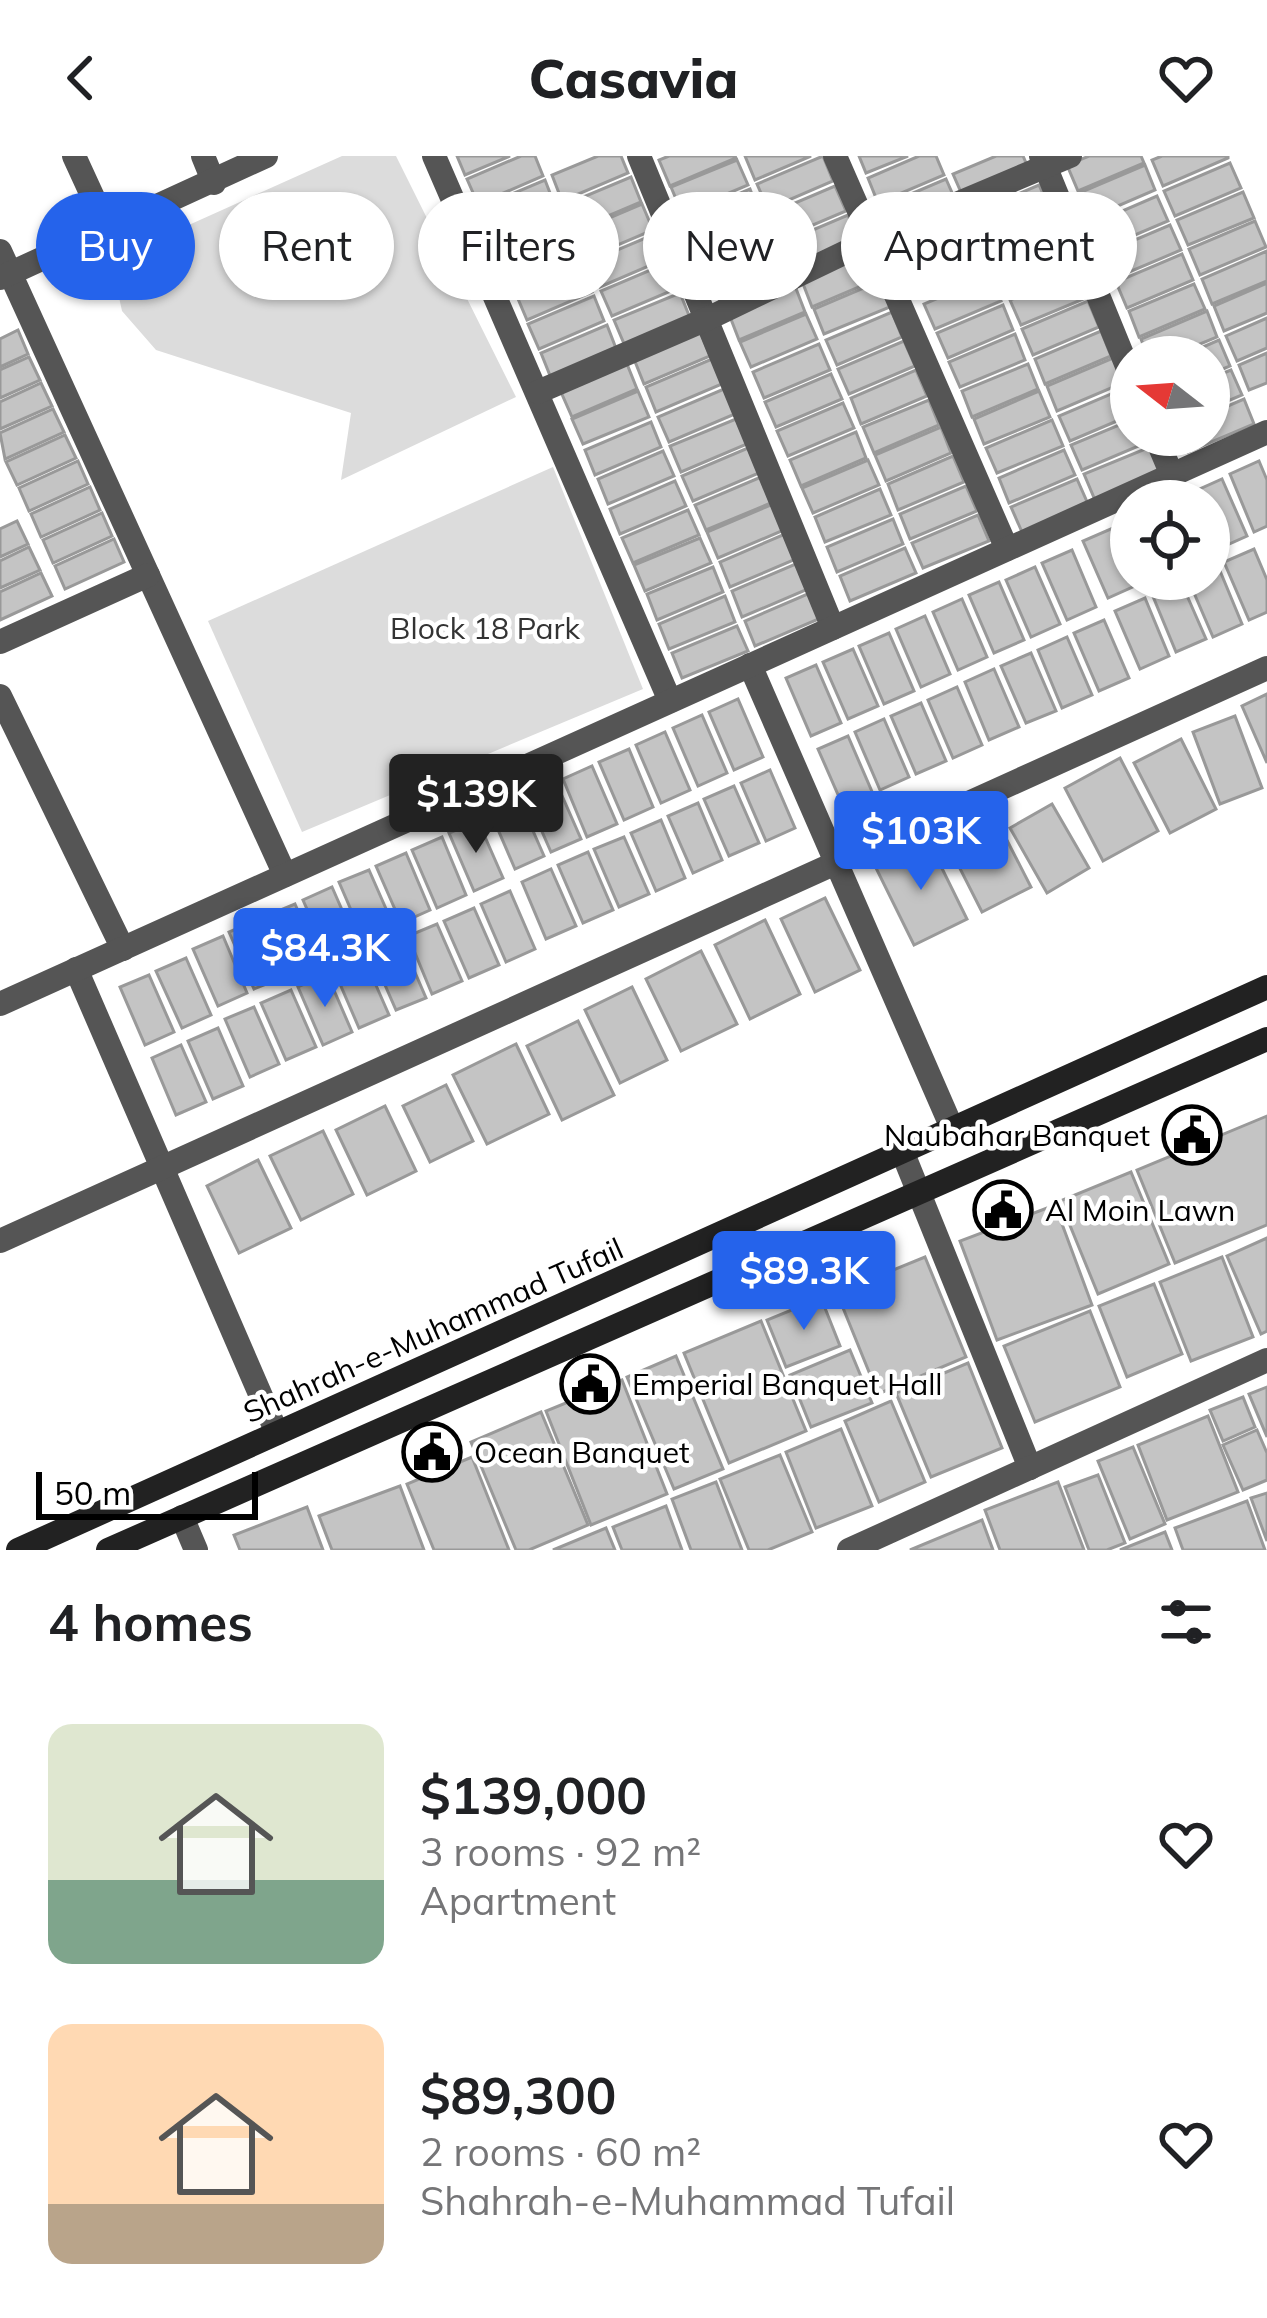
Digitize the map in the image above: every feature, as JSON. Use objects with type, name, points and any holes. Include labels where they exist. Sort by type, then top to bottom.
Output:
[{"type":"main road","name":"Shahrah-e-Muhammad Tufail","points":[[18,1550],[1267,987]]},
{"type":"main road","points":[[108,1550],[1267,1039]]},
{"type":"street","points":[[74,156],[91,192]]},
{"type":"street","points":[[203,156],[214,183]]},
{"type":"street","points":[[194,192],[266,156]]},
{"type":"street","points":[[434,156],[670,701]]},
{"type":"street","points":[[638,156],[833,628]]},
{"type":"street","points":[[835,156],[850,192]]},
{"type":"street","points":[[976,192],[1043,161],[1070,156]]},
{"type":"street","points":[[1043,161],[1115,336]]},
{"type":"street","points":[[538,392],[707,320],[841,255]]},
{"type":"street","points":[[36,256],[3,268],[285,875]]},
{"type":"street","points":[[897,300],[1007,549]]},
{"type":"street","points":[[0,1004],[1267,432]]},
{"type":"street","points":[[1164,456],[1172,475]]},
{"type":"street","points":[[0,642],[148,575]]},
{"type":"street","points":[[750,665],[952,1128]]},
{"type":"street","points":[[0,1241],[1267,668]]},
{"type":"street","points":[[0,695],[122,949]]},
{"type":"street","points":[[76,969],[277,1433]]},
{"type":"street","points":[[902,1151],[1030,1468]]},
{"type":"street","points":[[849,1550],[881,1544],[1030,1468],[1267,1360]]},
{"type":"street","points":[[182,1516],[196,1550]]},
{"type":"green space","points":[[342,156],[396,156],[418,200],[418,300],[468,300],[516,397],[341,480],[351,413],[156,350],[122,311],[120,300],[195,300],[195,222],[219,211],[219,300],[394,300],[394,192],[262,192]]},
{"type":"green space","name":"Block 18 Park","points":[[553,467],[643,689],[302,832],[208,621]]},
{"type":"building","points":[[457,156],[510,156],[465,175]]},
{"type":"building","points":[[521,156],[535,156],[543,176],[506,192],[473,192],[467,179]]},
{"type":"building","points":[[598,156],[621,156],[628,173],[583,192],[559,192],[552,175]]},
{"type":"building","points":[[669,156],[736,158],[670,186],[659,160]]},
{"type":"building","points":[[745,156],[811,156],[755,180]]},
{"type":"building","points":[[823,156],[833,181],[807,192],[761,192],[757,184]]},
{"type":"building","points":[[859,156],[908,156],[866,173]]},
{"type":"building","points":[[919,156],[936,156],[944,175],[904,192],[874,192],[868,178]]},
{"type":"building","points":[[996,156],[1023,156],[1030,172],[981,192],[961,192],[953,174]]},
{"type":"building","points":[[1089,156],[1141,156],[1144,163],[1078,191],[1067,165]]},
{"type":"building","points":[[1162,156],[1228,158],[1163,186],[1152,160]]},
{"type":"building","points":[[737,160],[748,185],[732,192],[673,192],[671,187]]},
{"type":"building","points":[[1230,163],[1241,188],[1175,216],[1164,191]]},
{"type":"building","points":[[1145,165],[1155,190],[1137,198],[1137,192],[1081,192]]},
{"type":"building","points":[[631,177],[641,202],[619,211],[619,192],[595,192]]},
{"type":"building","points":[[946,179],[952,192],[915,192]]},
{"type":"building","points":[[545,180],[550,192],[517,192]]},
{"type":"building","points":[[835,186],[841,213],[817,223],[817,194]]},
{"type":"building","points":[[1243,192],[1254,218],[1188,245],[1177,220]]},
{"type":"building","points":[[1157,196],[1168,221],[1137,234],[1137,205]]},
{"type":"building","points":[[642,204],[643,234],[619,244],[619,214]]},
{"type":"building","points":[[841,218],[841,247],[817,257],[817,228]]},
{"type":"building","points":[[1255,221],[1266,247],[1200,275],[1189,249]]},
{"type":"building","points":[[1170,225],[1181,250],[1137,269],[1137,239]]},
{"type":"building","points":[[643,239],[643,268],[619,279],[619,249]]},
{"type":"building","points":[[1267,251],[1267,281],[1212,304],[1202,279]]},
{"type":"building","points":[[1182,254],[1193,280],[1127,308],[1124,300],[1137,300],[1137,273]]},
{"type":"building","points":[[841,265],[841,295],[812,307],[809,300],[817,300],[817,275]]},
{"type":"building","points":[[643,273],[643,300],[650,300],[612,316],[605,300],[619,300],[619,283]]},
{"type":"building","points":[[1267,283],[1267,313],[1224,331],[1214,306]]},
{"type":"building","points":[[1194,284],[1205,309],[1141,336],[1129,311]]},
{"type":"building","points":[[841,298],[887,300],[890,307],[824,334],[814,309]]},
{"type":"building","points":[[519,300],[573,300],[527,320]]},
{"type":"building","points":[[585,300],[596,300],[604,321],[539,349],[528,324]]},
{"type":"building","points":[[663,300],[683,300],[690,318],[625,346],[614,320]]},
{"type":"building","points":[[762,300],[800,300],[805,312],[739,340],[729,314]]},
{"type":"building","points":[[933,300],[1001,301],[935,329],[924,304]]},
{"type":"building","points":[[1010,300],[1081,300],[1021,325]]},
{"type":"building","points":[[1088,301],[1099,327],[1033,355],[1022,329]]},
{"type":"building","points":[[1003,305],[1013,330],[948,358],[937,333]]},
{"type":"building","points":[[1207,311],[1217,336],[1148,336]]},
{"type":"building","points":[[892,312],[902,337],[837,365],[826,340]]},
{"type":"building","points":[[806,314],[817,339],[751,367],[740,342]]},
{"type":"building","points":[[1267,318],[1267,348],[1237,361],[1230,336],[1226,336]]},
{"type":"building","points":[[607,325],[617,351],[551,378],[541,353]]},
{"type":"building","points":[[18,330],[28,354],[0,367],[0,339]]},
{"type":"building","points":[[700,331],[710,356],[644,384],[634,359]]},
{"type":"building","points":[[1101,331],[1110,354],[1045,384],[1035,359]]},
{"type":"building","points":[[1015,334],[1025,360],[960,387],[949,362]]},
{"type":"building","points":[[904,341],[915,366],[849,394],[838,369]]},
{"type":"building","points":[[819,344],[830,370],[764,398],[753,372]]},
{"type":"building","points":[[1267,353],[1267,383],[1249,390],[1239,365]]},
{"type":"building","points":[[29,357],[40,380],[0,398],[0,370]]},
{"type":"building","points":[[712,359],[722,384],[656,412],[646,387]]},
{"type":"building","points":[[1110,359],[1110,389],[1057,411],[1047,386]]},
{"type":"building","points":[[627,364],[637,389],[572,417],[561,392]]},
{"type":"building","points":[[1028,364],[1038,389],[972,417],[962,391]]},
{"type":"building","points":[[916,370],[927,396],[861,424],[851,398]]},
{"type":"building","points":[[1230,370],[1242,395],[1230,400]]},
{"type":"building","points":[[831,374],[842,399],[776,427],[765,402]]},
{"type":"building","points":[[41,383],[52,406],[0,429],[0,402]]},
{"type":"building","points":[[724,389],[735,414],[669,442],[658,417]]},
{"type":"building","points":[[638,391],[649,417],[583,444],[572,419]]},
{"type":"building","points":[[1039,391],[1050,417],[984,444],[974,419]]},
{"type":"building","points":[[1110,394],[1110,424],[1070,441],[1059,416]]},
{"type":"building","points":[[1244,399],[1254,424],[1230,434],[1230,405]]},
{"type":"building","points":[[929,400],[939,425],[874,453],[863,427]]},
{"type":"building","points":[[843,403],[854,428],[788,456],[777,431]]},
{"type":"building","points":[[53,409],[64,432],[5,459],[0,433]]},
{"type":"building","points":[[736,419],[747,444],[681,472],[670,446]]},
{"type":"building","points":[[1052,420],[1063,446],[997,473],[986,448]]},
{"type":"building","points":[[651,422],[661,447],[595,475],[585,450]]},
{"type":"building","points":[[941,427],[951,453],[886,481],[875,455]]},
{"type":"building","points":[[1110,429],[1110,456],[1115,456],[1082,470],[1071,445]]},
{"type":"building","points":[[856,432],[866,458],[801,486],[790,460]]},
{"type":"building","points":[[65,435],[76,458],[17,485],[6,462]]},
{"type":"building","points":[[748,448],[759,473],[693,501],[682,476]]},
{"type":"building","points":[[1064,450],[1075,475],[1009,503],[999,478]]},
{"type":"building","points":[[663,451],[674,476],[608,504],[598,479]]},
{"type":"building","points":[[953,456],[964,482],[898,510],[888,484]]},
{"type":"building","points":[[1128,456],[1154,456],[1160,472],[1141,480],[1110,480],[1110,494],[1095,500],[1084,474]]},
{"type":"building","points":[[868,460],[879,485],[813,513],[802,488]]},
{"type":"building","points":[[78,461],[88,484],[29,511],[19,488]]},
{"type":"building","points":[[1259,461],[1267,480],[1267,526],[1254,532],[1230,474]]},
{"type":"building","points":[[761,477],[771,503],[706,530],[695,505]]},
{"type":"building","points":[[1077,479],[1088,504],[1022,532],[1011,507]]},
{"type":"building","points":[[675,481],[686,506],[620,534],[610,509]]},
{"type":"building","points":[[966,486],[977,511],[910,539],[900,514]]},
{"type":"building","points":[[90,487],[100,510],[41,537],[31,514]]},
{"type":"building","points":[[880,489],[891,515],[825,542],[815,517]]},
{"type":"building","points":[[1230,497],[1247,536],[1230,544]]},
{"type":"building","points":[[773,504],[784,530],[718,558],[707,532]]},
{"type":"building","points":[[688,510],[699,535],[633,563],[622,538]]},
{"type":"building","points":[[102,513],[112,536],[53,563],[43,540]]},
{"type":"building","points":[[978,515],[989,541],[923,568],[912,543]]},
{"type":"building","points":[[893,519],[903,544],[837,572],[827,547]]},
{"type":"building","points":[[17,521],[28,544],[0,557],[0,529]]},
{"type":"building","points":[[1110,529],[1110,597],[1108,598],[1083,541]]},
{"type":"building","points":[[785,534],[796,559],[730,587],[720,562]]},
{"type":"building","points":[[700,538],[711,563],[645,591],[634,565]]},
{"type":"building","points":[[114,539],[124,562],[65,589],[55,566]]},
{"type":"building","points":[[29,547],[40,570],[0,588],[0,561]]},
{"type":"building","points":[[905,548],[916,573],[850,601],[840,576]]},
{"type":"building","points":[[1254,549],[1267,580],[1267,612],[1249,620],[1230,576],[1230,559]]},
{"type":"building","points":[[1072,550],[1096,607],[1067,620],[1042,563]]},
{"type":"building","points":[[798,563],[808,589],[742,617],[732,591]]},
{"type":"building","points":[[713,567],[723,592],[657,620],[647,594]]},
{"type":"building","points":[[1035,567],[1060,624],[1031,637],[1006,580]]},
{"type":"building","points":[[41,573],[52,596],[0,620],[0,592]]},
{"type":"building","points":[[999,582],[1024,640],[994,653],[969,595]]},
{"type":"building","points":[[810,593],[821,618],[755,646],[745,621]]},
{"type":"building","points":[[1230,595],[1242,624],[1213,637],[1197,600],[1230,600]]},
{"type":"building","points":[[725,596],[735,622],[669,649],[659,624]]},
{"type":"building","points":[[962,599],[987,657],[958,670],[933,612]]},
{"type":"building","points":[[1146,600],[1169,656],[1140,669],[1115,611]]},
{"type":"building","points":[[1154,600],[1189,600],[1206,639],[1176,652]]},
{"type":"building","points":[[925,616],[950,674],[921,687],[896,629]]},
{"type":"building","points":[[1104,620],[1129,678],[1099,691],[1074,633]]},
{"type":"building","points":[[737,626],[748,651],[682,678],[672,653]]},
{"type":"building","points":[[889,633],[914,691],[884,704],[859,646]]},
{"type":"building","points":[[1067,637],[1092,695],[1062,708],[1038,650]]},
{"type":"building","points":[[853,649],[878,706],[848,719],[823,662]]},
{"type":"building","points":[[1031,653],[1056,711],[1026,723],[1001,666]]},
{"type":"building","points":[[816,665],[841,723],[811,736],[786,678]]},
{"type":"building","points":[[994,669],[1019,727],[989,740],[965,682]]},
{"type":"building","points":[[957,687],[982,745],[953,758],[928,700]]},
{"type":"building","points":[[1267,694],[1267,763],[1242,706]]},
{"type":"building","points":[[738,699],[763,757],[734,770],[709,712]]},
{"type":"building","points":[[921,703],[946,761],[916,774],[891,716]]},
{"type":"building","points":[[702,715],[727,773],[698,786],[673,728]]},
{"type":"building","points":[[1235,716],[1262,788],[1220,804],[1193,732]]},
{"type":"building","points":[[884,719],[909,777],[880,790],[855,732]]},
{"type":"building","points":[[665,732],[690,790],[661,803],[636,745]]},
{"type":"building","points":[[848,736],[873,794],[843,806],[818,749]]},
{"type":"building","points":[[1181,739],[1216,809],[1170,833],[1134,763]]},
{"type":"building","points":[[629,749],[653,807],[624,820],[599,762]]},
{"type":"building","points":[[1120,758],[1158,831],[1103,861],[1065,788]]},
{"type":"building","points":[[592,766],[617,824],[587,837],[563,779]]},
{"type":"building","points":[[770,770],[795,828],[766,841],[741,783]]},
{"type":"building","points":[[556,782],[581,839],[551,852],[526,795]]},
{"type":"building","points":[[734,786],[759,843],[729,856],[704,799]]},
{"type":"building","points":[[519,799],[544,856],[515,869],[490,811]]},
{"type":"building","points":[[698,803],[722,860],[693,873],[668,816]]},
{"type":"building","points":[[1052,804],[1089,868],[1047,893],[1010,828]]},
{"type":"building","points":[[992,811],[1031,887],[982,912],[943,835]]},
{"type":"building","points":[[661,820],[685,878],[656,891],[631,833]]},
{"type":"building","points":[[478,821],[503,878],[474,891],[449,833]]},
{"type":"building","points":[[442,837],[466,895],[437,908],[412,850]]},
{"type":"building","points":[[624,837],[649,894],[619,907],[594,849]]},
{"type":"building","points":[[928,840],[967,919],[914,945],[875,866]]},
{"type":"building","points":[[588,852],[613,910],[583,923],[558,865]]},
{"type":"building","points":[[406,853],[430,910],[401,923],[376,866]]},
{"type":"building","points":[[551,869],[576,926],[546,939],[522,882]]},
{"type":"building","points":[[369,870],[394,927],[364,940],[339,882]]},
{"type":"building","points":[[332,887],[357,944],[328,957],[303,900]]},
{"type":"building","points":[[510,891],[535,949],[506,962],[481,904]]},
{"type":"building","points":[[825,898],[860,970],[815,992],[781,919]]},
{"type":"building","points":[[295,904],[320,961],[291,974],[266,916]]},
{"type":"building","points":[[474,908],[499,965],[469,978],[444,921]]},
{"type":"building","points":[[259,919],[284,977],[254,989],[229,932]]},
{"type":"building","points":[[765,920],[800,994],[750,1019],[715,945]]},
{"type":"building","points":[[437,924],[462,981],[432,994],[408,936]]},
{"type":"building","points":[[223,936],[247,993],[218,1006],[193,949]]},
{"type":"building","points":[[401,940],[426,998],[396,1010],[371,953]]},
{"type":"building","points":[[701,951],[737,1024],[681,1051],[646,979]]},
{"type":"building","points":[[186,958],[211,1015],[182,1028],[156,971]]},
{"type":"building","points":[[364,958],[389,1015],[359,1028],[334,970]]},
{"type":"building","points":[[327,974],[352,1032],[323,1045],[298,987]]},
{"type":"building","points":[[149,975],[174,1032],[145,1045],[120,987]]},
{"type":"building","points":[[632,987],[667,1060],[620,1083],[585,1010]]},
{"type":"building","points":[[291,990],[316,1047],[286,1060],[261,1003]]},
{"type":"building","points":[[254,1007],[279,1064],[250,1077],[225,1019]]},
{"type":"building","points":[[578,1021],[614,1095],[562,1120],[527,1046]]},
{"type":"building","points":[[218,1028],[243,1086],[213,1099],[188,1041]]},
{"type":"building","points":[[516,1044],[549,1114],[487,1144],[453,1075]]},
{"type":"building","points":[[181,1045],[206,1102],[176,1115],[152,1058]]},
{"type":"building","points":[[446,1085],[473,1141],[430,1162],[403,1106]]},
{"type":"building","points":[[385,1106],[416,1171],[367,1195],[336,1130]]},
{"type":"building","points":[[1267,1116],[1267,1225],[1175,1263],[1137,1170]]},
{"type":"building","points":[[323,1131],[353,1194],[301,1220],[270,1156]]},
{"type":"building","points":[[258,1160],[291,1228],[239,1253],[207,1186]]},
{"type":"building","points":[[1131,1172],[1169,1264],[1098,1294],[1060,1201]]},
{"type":"building","points":[[1055,1205],[1092,1305],[997,1340],[960,1241]]},
{"type":"building","points":[[1267,1238],[1267,1331],[1261,1334],[1227,1256]]},
{"type":"building","points":[[925,1257],[966,1357],[878,1394],[837,1293]]},
{"type":"building","points":[[1222,1257],[1253,1337],[1191,1361],[1160,1282]]},
{"type":"building","points":[[1154,1284],[1182,1354],[1127,1377],[1099,1306]]},
{"type":"building","points":[[821,1298],[840,1346],[786,1367],[767,1320]]},
{"type":"building","points":[[1090,1311],[1120,1387],[1035,1422],[1004,1346]]},
{"type":"building","points":[[761,1321],[806,1431],[729,1463],[684,1353]]},
{"type":"building","points":[[850,1350],[872,1403],[811,1427],[790,1375]]},
{"type":"building","points":[[676,1356],[723,1469],[674,1489],[627,1377]]},
{"type":"building","points":[[968,1363],[1002,1448],[931,1477],[896,1393]]},
{"type":"building","points":[[622,1380],[667,1494],[591,1525],[546,1411]]},
{"type":"building","points":[[1267,1387],[1267,1437],[1249,1394]]},
{"type":"building","points":[[1243,1397],[1255,1427],[1223,1441],[1210,1410]]},
{"type":"building","points":[[891,1401],[925,1482],[879,1502],[845,1421]]},
{"type":"building","points":[[541,1412],[588,1525],[529,1550],[516,1550],[471,1442]]},
{"type":"building","points":[[1208,1416],[1238,1492],[1167,1520],[1138,1445]]},
{"type":"building","points":[[841,1429],[872,1506],[816,1528],[786,1452]]},
{"type":"building","points":[[1257,1430],[1267,1453],[1267,1480],[1243,1490],[1223,1445]]},
{"type":"building","points":[[1133,1447],[1165,1524],[1130,1539],[1098,1461]]},
{"type":"building","points":[[780,1455],[812,1532],[768,1550],[749,1550],[720,1479]]},
{"type":"building","points":[[472,1457],[509,1550],[434,1550],[407,1484]]},
{"type":"building","points":[[1098,1475],[1125,1543],[1089,1550],[1065,1487]]},
{"type":"building","points":[[716,1482],[742,1550],[691,1550],[672,1499]]},
{"type":"building","points":[[1058,1482],[1084,1550],[1000,1550],[985,1510]]},
{"type":"building","points":[[400,1486],[424,1550],[332,1550],[319,1516]]},
{"type":"building","points":[[1267,1493],[1267,1541],[1251,1498]]},
{"type":"building","points":[[1247,1501],[1265,1550],[1183,1550],[1175,1528]]},
{"type":"building","points":[[666,1506],[682,1550],[622,1550],[613,1527]]},
{"type":"building","points":[[307,1507],[323,1550],[240,1550],[234,1535]]},
{"type":"building","points":[[982,1520],[993,1550],[910,1550]]},
{"type":"building","points":[[606,1528],[615,1550],[553,1550]]},
{"type":"building","points":[[1165,1532],[1172,1550],[1120,1550]]},
{"type":"place","name":"Naubahar Banquet","points":[[1192,1135]]},
{"type":"place","name":"Al Moin Lawn","points":[[1003,1210]]},
{"type":"place","name":"Emperial Banquet Hall","points":[[590,1384]]},
{"type":"place","name":"Ocean Banquet","points":[[432,1452]]}]
